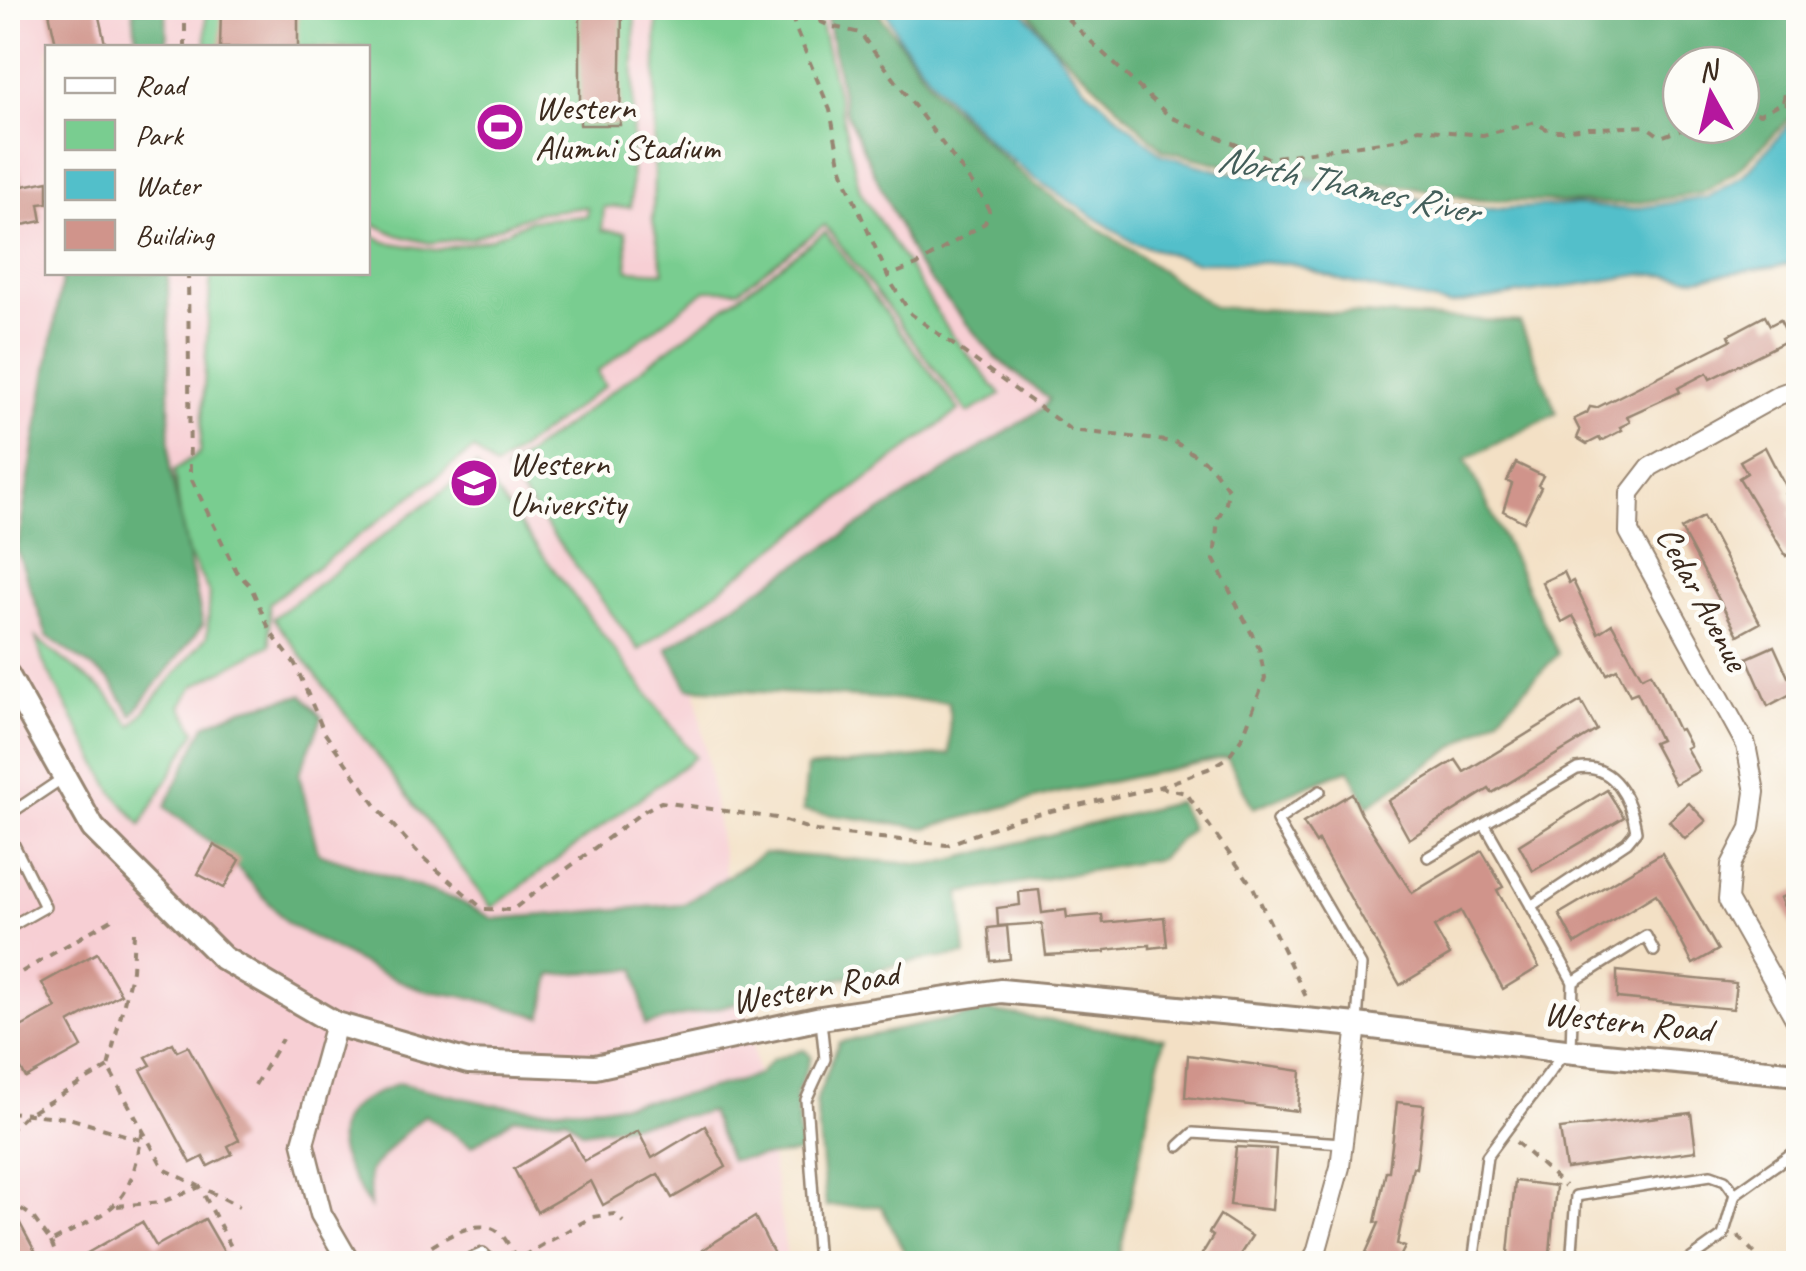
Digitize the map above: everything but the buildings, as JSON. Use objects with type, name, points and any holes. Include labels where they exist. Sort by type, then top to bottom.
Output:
[{"type":"main road","name":"Western Road","points":[[8,676],[93,828],[222,958],[336,1024],[468,1062],[596,1068],[821,1018],[1001,991],[1357,1025],[1798,1074]]},
{"type":"street","name":"Cedar Avenue","points":[[1798,388],[1778,394],[1650,467],[1630,493],[1629,532],[1746,745],[1755,792],[1750,828],[1731,865],[1728,900],[1798,1024]]},
{"type":"street","points":[[336,1024],[302,1143],[321,1214],[350,1264]]},
{"type":"street","points":[[1308,1264],[1316,1253],[1340,1167],[1357,1025]]},
{"type":"lane","points":[[1428,857],[1577,769],[1604,771],[1617,781],[1634,814],[1636,831],[1628,842],[1530,906]]},
{"type":"lane","points":[[8,815],[64,778]]},
{"type":"lane","points":[[1320,791],[1277,821],[1361,965],[1357,1025]]},
{"type":"lane","points":[[1473,1264],[1487,1156],[1568,1051],[1573,982],[1485,824]]},
{"type":"lane","points":[[8,833],[46,907],[8,928]]},
{"type":"lane","points":[[1573,982],[1646,936],[1654,951]]},
{"type":"lane","points":[[818,1264],[806,1100],[826,1060],[821,1018]]},
{"type":"lane","points":[[1179,1146],[1193,1133],[1343,1143]]},
{"type":"lane","points":[[1684,1264],[1723,1236],[1735,1194],[1798,1149]]},
{"type":"lane","points":[[1571,1264],[1576,1196],[1711,1175],[1725,1180],[1735,1194]]},
{"type":"lane","points":[[458,1264],[482,1253],[494,1264]]},
{"type":"path","points":[[185,8],[185,45]]},
{"type":"path","points":[[790,8],[830,26],[860,32],[990,211],[985,223],[917,265],[888,276]]},
{"type":"path","points":[[188,275],[190,476],[236,571],[251,586],[271,632],[295,664],[324,732],[379,810],[421,856],[482,910],[512,910],[661,802],[776,818],[816,831],[947,846],[1015,820],[1159,787],[1208,769],[1228,757],[1243,736],[1265,678],[1259,648],[1214,560],[1218,518],[1228,489],[1210,465],[1175,442],[1071,430],[911,314],[888,276],[840,163],[830,110],[794,27],[790,8]]},
{"type":"path","points":[[1056,8],[1170,117],[1268,158],[1402,140],[1418,129],[1483,135],[1536,122],[1545,130],[1565,132],[1646,126],[1661,137]]},
{"type":"path","points":[[1761,113],[1782,102],[1786,90],[1798,87]]},
{"type":"path","points":[[1782,102],[1798,100]]},
{"type":"path","points":[[1159,787],[1186,793],[1253,888],[1308,999]]},
{"type":"path","points":[[8,980],[115,918]]},
{"type":"path","points":[[134,932],[132,970],[108,1067],[164,1169],[239,1206]]},
{"type":"path","points":[[255,1086],[282,1039]]},
{"type":"path","points":[[8,1132],[26,1116],[108,1067]]},
{"type":"path","points":[[8,1112],[68,1118],[141,1140]]},
{"type":"path","points":[[117,1206],[135,1174],[142,1128]]},
{"type":"path","points":[[1505,1132],[1576,1196]]},
{"type":"path","points":[[50,1242],[117,1206],[162,1202],[200,1188]]},
{"type":"path","points":[[200,1188],[240,1264]]},
{"type":"path","points":[[8,1200],[32,1216],[60,1264]]},
{"type":"path","points":[[509,1264],[592,1217],[615,1214],[622,1222]]},
{"type":"path","points":[[1728,1225],[1765,1264]]},
{"type":"path","points":[[405,1264],[463,1230],[480,1226],[503,1236],[517,1260]]},
{"type":"shaded area","name":"Western University","points":[[8,8],[865,8],[969,143],[1191,314],[690,653],[788,1263],[8,1263]]},
{"type":"green space","points":[[133,8],[166,8],[167,45],[137,45]]},
{"type":"green space","points":[[206,8],[635,8],[631,207],[604,207],[602,230],[626,232],[628,270],[664,272],[653,221],[657,8],[817,8],[860,191],[951,334],[1001,395],[968,413],[825,225],[739,290],[706,290],[597,372],[605,386],[495,468],[474,449],[269,603],[270,645],[194,686],[181,706],[196,731],[141,825],[113,792],[43,662],[36,638],[106,693],[132,726],[207,636],[210,594],[184,545],[174,470],[200,453],[211,275],[370,275],[370,233],[385,242],[436,250],[490,239],[530,220],[587,216],[587,207],[535,213],[472,238],[429,243],[397,235],[370,222],[370,45],[206,45]]},
{"type":"green space","points":[[825,8],[875,8],[936,92],[993,149],[1030,181],[1214,307],[1520,322],[1557,413],[1466,459],[1558,654],[1498,717],[1368,806],[1349,769],[1253,808],[1227,757],[1053,794],[926,828],[803,811],[807,768],[950,754],[949,702],[688,688],[667,648],[1043,408],[1049,399],[995,357],[917,265],[845,110]]},
{"type":"green space","points":[[1026,8],[1798,8],[1798,111],[1737,171],[1703,193],[1630,204],[1478,200],[1408,187],[1256,173],[1163,150],[1052,44]]},
{"type":"green space","points":[[825,232],[959,410],[639,650],[505,471]]},
{"type":"green space","points":[[63,275],[168,275],[170,469],[203,625],[132,715],[110,680],[47,636],[17,550]]},
{"type":"green space","points":[[476,466],[695,757],[492,908],[273,618]]},
{"type":"green space","points":[[303,695],[322,718],[299,774],[318,853],[457,900],[494,919],[684,904],[764,853],[931,865],[1178,802],[1191,829],[1159,859],[960,893],[966,955],[910,962],[645,1025],[636,969],[551,975],[542,1017],[473,998],[422,990],[374,970],[288,924],[225,854],[165,807],[205,725],[242,709]]},
{"type":"green space","points":[[988,1011],[1164,1038],[1118,1263],[910,1263],[881,1206],[826,1206],[816,1101],[839,1042]]},
{"type":"green space","points":[[804,1050],[811,1056],[796,1096],[801,1153],[730,1160],[710,1112],[583,1132],[566,1118],[514,1118],[472,1146],[425,1115],[369,1172],[370,1207],[349,1173],[340,1147],[341,1123],[349,1111],[398,1083],[490,1104],[542,1109],[608,1106],[679,1096],[739,1081],[759,1074],[773,1059]]},
{"type":"water","points":[[884,8],[1021,8],[1086,88],[1161,154],[1220,171],[1387,190],[1440,205],[1630,209],[1708,197],[1744,175],[1798,115],[1798,263],[1697,278],[1645,274],[1449,305],[1343,281],[1290,263],[1196,262],[1134,243],[1034,178],[995,147],[939,90],[900,39]]},
{"type":"place","name":"Western Alumni Stadium","points":[[500,127]]},
{"type":"place","name":"Western University","points":[[474,483]]},
{"type":"water label","name":"North Thames River","points":[[1348,184]]}]
